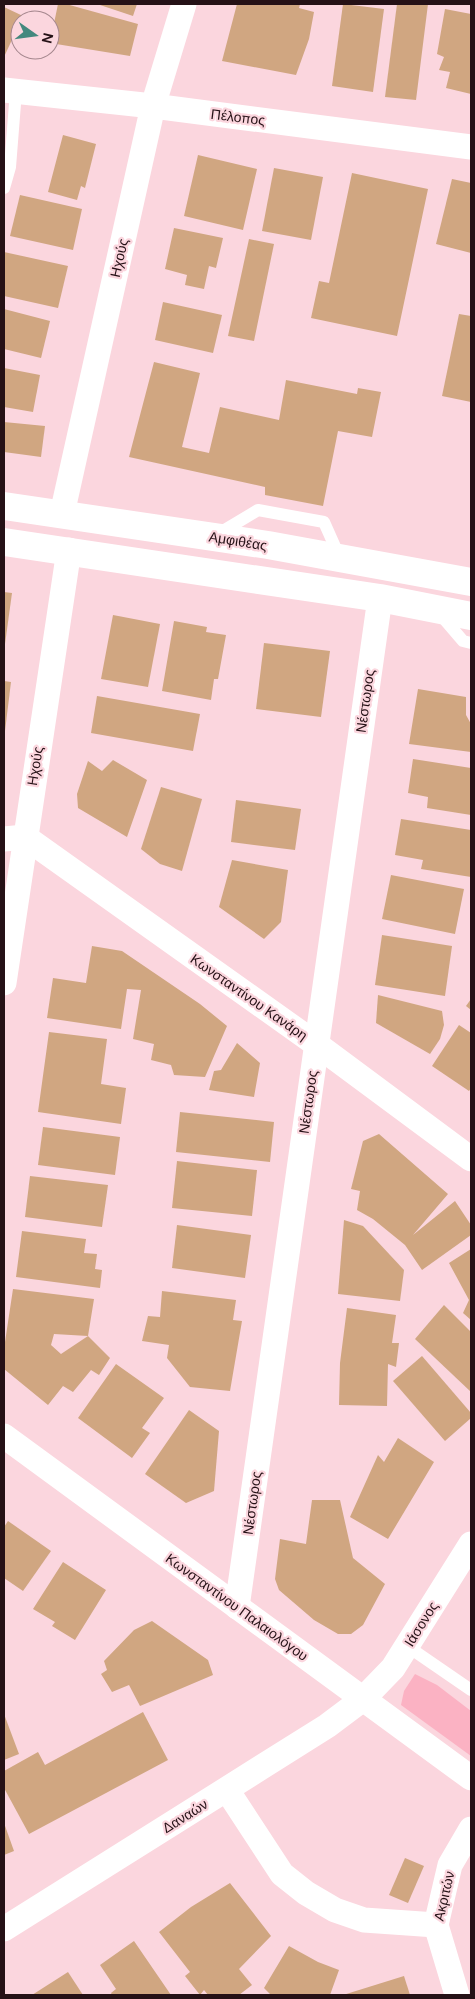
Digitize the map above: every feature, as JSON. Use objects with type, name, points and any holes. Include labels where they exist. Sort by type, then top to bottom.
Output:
[{"type":"main road","name":"Αμφιθέας","points":[[4,506],[214,537],[471,582]]},
{"type":"main road","points":[[4,542],[68,550],[380,598],[471,616]]},
{"type":"street","name":"Ηχούς","points":[[62,514],[153,106],[184,4]]},
{"type":"street","name":"Πέλοπος","points":[[10,91],[153,106],[471,146]]},
{"type":"street","name":"Ηχούς","points":[[4,983],[14,838],[68,550]]},
{"type":"street","name":"Νέστωρος","points":[[237,1607],[380,598]]},
{"type":"street","name":"Κωνσταντίνου Κανάρη","points":[[14,838],[316,1044],[471,1159]]},
{"type":"street","name":"Κωνσταντίνου Παλαιολόγου","points":[[4,1436],[471,1778]]},
{"type":"street","name":"Ιάσονος","points":[[363,1699],[393,1668],[471,1544]]},
{"type":"street","name":"Δαναών","points":[[4,1929],[228,1790],[327,1726],[363,1699]]},
{"type":"street","points":[[228,1790],[282,1874],[306,1892],[335,1910],[364,1920],[436,1925]]},
{"type":"street","name":"Ακριτών","points":[[457,1995],[436,1925],[450,1865],[471,1829]]},
{"type":"lane","points":[[4,188],[10,167],[10,91]]},
{"type":"lane","points":[[436,609],[463,641],[471,642]]},
{"type":"lane","points":[[407,1646],[471,1690]]},
{"type":"shaded area","points":[[415,1674],[437,1685],[471,1711],[471,1756],[401,1705],[404,1691]]},
{"type":"building","points":[[58,4],[66,4],[138,24],[130,56],[60,45],[60,10],[57,10]]},
{"type":"building","points":[[97,4],[137,4],[133,16]]},
{"type":"building","points":[[237,4],[300,4],[299,8],[314,12],[309,39],[296,75],[222,61]]},
{"type":"building","points":[[343,4],[384,9],[373,92],[332,86]]},
{"type":"building","points":[[397,4],[428,4],[416,100],[385,97]]},
{"type":"building","points":[[4,7],[10,10],[10,44],[4,57]]},
{"type":"building","points":[[445,9],[471,14],[471,94],[446,88],[450,72],[439,70],[444,57],[437,54]]},
{"type":"building","points":[[63,135],[96,144],[85,188],[81,186],[77,200],[48,192]]},
{"type":"building","points":[[198,155],[257,169],[243,230],[184,216]]},
{"type":"building","points":[[274,168],[323,177],[311,240],[262,231]]},
{"type":"building","points":[[352,173],[428,189],[397,336],[311,318],[319,281],[329,283]]},
{"type":"building","points":[[452,179],[471,183],[471,253],[436,244]]},
{"type":"building","points":[[20,195],[82,209],[73,250],[10,236]]},
{"type":"building","points":[[174,228],[223,238],[216,268],[209,266],[204,289],[185,285],[187,275],[165,269]]},
{"type":"building","points":[[249,239],[274,244],[254,341],[228,336]]},
{"type":"building","points":[[4,252],[68,266],[58,308],[4,296]]},
{"type":"building","points":[[163,302],[222,315],[213,353],[155,340]]},
{"type":"building","points":[[4,309],[50,321],[41,358],[4,349]]},
{"type":"building","points":[[459,314],[471,316],[471,402],[442,396]]},
{"type":"building","points":[[154,362],[200,373],[182,447],[209,453],[220,407],[279,420],[286,380],[357,394],[358,388],[381,392],[372,437],[338,431],[323,506],[265,495],[265,487],[129,457]]},
{"type":"building","points":[[4,368],[40,375],[33,412],[4,407]]},
{"type":"building","points":[[4,422],[45,426],[41,457],[4,452]]},
{"type":"building","points":[[4,592],[12,593],[5,644],[4,644]]},
{"type":"building","points":[[113,615],[160,624],[148,687],[101,679]]},
{"type":"building","points":[[174,621],[207,627],[206,632],[226,635],[218,679],[214,679],[211,700],[162,691]]},
{"type":"building","points":[[264,643],[330,651],[321,717],[256,709]]},
{"type":"building","points":[[4,681],[11,682],[5,731],[4,731]]},
{"type":"building","points":[[418,689],[466,697],[466,715],[471,724],[471,752],[409,744]]},
{"type":"building","points":[[97,696],[200,714],[193,751],[91,733]]},
{"type":"building","points":[[413,759],[471,768],[471,815],[427,808],[428,797],[408,793]]},
{"type":"building","points":[[113,760],[147,780],[127,837],[78,808],[77,794],[88,761],[102,771]]},
{"type":"building","points":[[161,787],[202,799],[182,871],[160,864],[141,849]]},
{"type":"building","points":[[236,800],[301,809],[295,850],[231,842]]},
{"type":"building","points":[[401,819],[471,830],[471,877],[421,869],[423,860],[395,855]]},
{"type":"building","points":[[232,860],[288,870],[281,922],[264,939],[219,907]]},
{"type":"building","points":[[391,875],[464,889],[455,934],[382,919]]},
{"type":"building","points":[[382,935],[452,946],[445,996],[375,985]]},
{"type":"building","points":[[92,946],[122,951],[200,1004],[227,1026],[205,1077],[174,1075],[171,1065],[151,1060],[154,1044],[133,1039],[141,990],[127,989],[121,1029],[47,1018],[53,978],[86,983]]},
{"type":"building","points":[[378,995],[442,1011],[444,1025],[440,1039],[430,1054],[376,1023]]},
{"type":"building","points":[[471,999],[471,1010],[466,1006]]},
{"type":"building","points":[[459,1025],[471,1033],[471,1088],[469,1091],[432,1066]]},
{"type":"building","points":[[49,1032],[107,1039],[101,1084],[126,1088],[121,1124],[38,1112]]},
{"type":"building","points":[[237,1043],[260,1063],[254,1097],[209,1090],[214,1071],[221,1070]]},
{"type":"building","points":[[180,1112],[274,1122],[270,1162],[176,1152]]},
{"type":"building","points":[[43,1127],[120,1137],[115,1175],[38,1165]]},
{"type":"building","points":[[379,1134],[448,1194],[413,1235],[455,1201],[471,1225],[471,1235],[422,1270],[405,1245],[373,1219],[357,1210],[360,1191],[351,1189],[363,1141]]},
{"type":"building","points":[[177,1161],[257,1170],[252,1216],[172,1208]]},
{"type":"building","points":[[30,1176],[108,1185],[102,1227],[25,1217]]},
{"type":"building","points":[[344,1220],[363,1226],[404,1270],[400,1301],[338,1294]]},
{"type":"building","points":[[177,1225],[251,1235],[245,1278],[172,1268]]},
{"type":"building","points":[[22,1231],[86,1239],[84,1253],[97,1254],[95,1269],[102,1270],[100,1288],[16,1277]]},
{"type":"building","points":[[471,1249],[471,1320],[463,1313],[469,1300],[449,1263]]},
{"type":"building","points":[[13,1289],[94,1299],[88,1336],[110,1358],[99,1375],[91,1370],[73,1392],[63,1386],[48,1405],[4,1369],[5,1342]],"holes":[[[54,1334],[88,1336],[61,1354],[51,1345]]]},
{"type":"building","points":[[162,1291],[236,1300],[233,1320],[242,1321],[230,1391],[190,1387],[167,1358],[169,1345],[142,1341],[148,1316],[160,1317]]},
{"type":"building","points":[[444,1305],[471,1332],[471,1392],[415,1339]]},
{"type":"building","points":[[347,1308],[396,1315],[392,1343],[399,1343],[396,1367],[388,1364],[387,1406],[339,1405],[340,1363]]},
{"type":"building","points":[[422,1356],[471,1413],[471,1418],[445,1441],[393,1381]]},
{"type":"building","points":[[116,1364],[164,1398],[142,1428],[150,1433],[132,1458],[78,1418]]},
{"type":"building","points":[[189,1410],[219,1431],[214,1491],[186,1503],[145,1474]]},
{"type":"building","points":[[398,1438],[434,1462],[388,1539],[350,1517],[378,1455],[384,1462]]},
{"type":"building","points":[[312,1500],[340,1500],[353,1558],[385,1584],[363,1625],[351,1634],[338,1634],[314,1620],[279,1590],[275,1579],[280,1539],[306,1544]]},
{"type":"building","points":[[8,1521],[51,1551],[23,1591],[4,1578],[4,1527]]},
{"type":"building","points":[[63,1562],[106,1590],[75,1640],[52,1626],[55,1622],[33,1609]]},
{"type":"building","points":[[152,1621],[208,1660],[213,1675],[140,1706],[129,1685],[112,1692],[101,1674],[107,1670],[104,1661],[134,1630]]},
{"type":"building","points":[[143,1712],[168,1760],[29,1834],[4,1788],[4,1771],[38,1752],[45,1765]]},
{"type":"building","points":[[4,1714],[19,1754],[4,1760]]},
{"type":"building","points":[[4,1823],[14,1851],[4,1855]]},
{"type":"building","points":[[405,1858],[424,1866],[408,1903],[389,1895]]},
{"type":"building","points":[[230,1883],[271,1936],[239,1969],[252,1985],[239,1995],[208,1995],[204,1990],[200,1995],[185,1976],[190,1972],[159,1932],[191,1907]]},
{"type":"building","points":[[134,1941],[171,1995],[112,1995],[111,1993],[116,1989],[100,1965]]},
{"type":"building","points":[[289,1946],[318,1962],[339,1970],[330,1995],[271,1995],[264,1988]]},
{"type":"building","points":[[68,1972],[83,1995],[32,1995]]},
{"type":"building","points":[[404,1976],[410,1995],[343,1995]]}]
